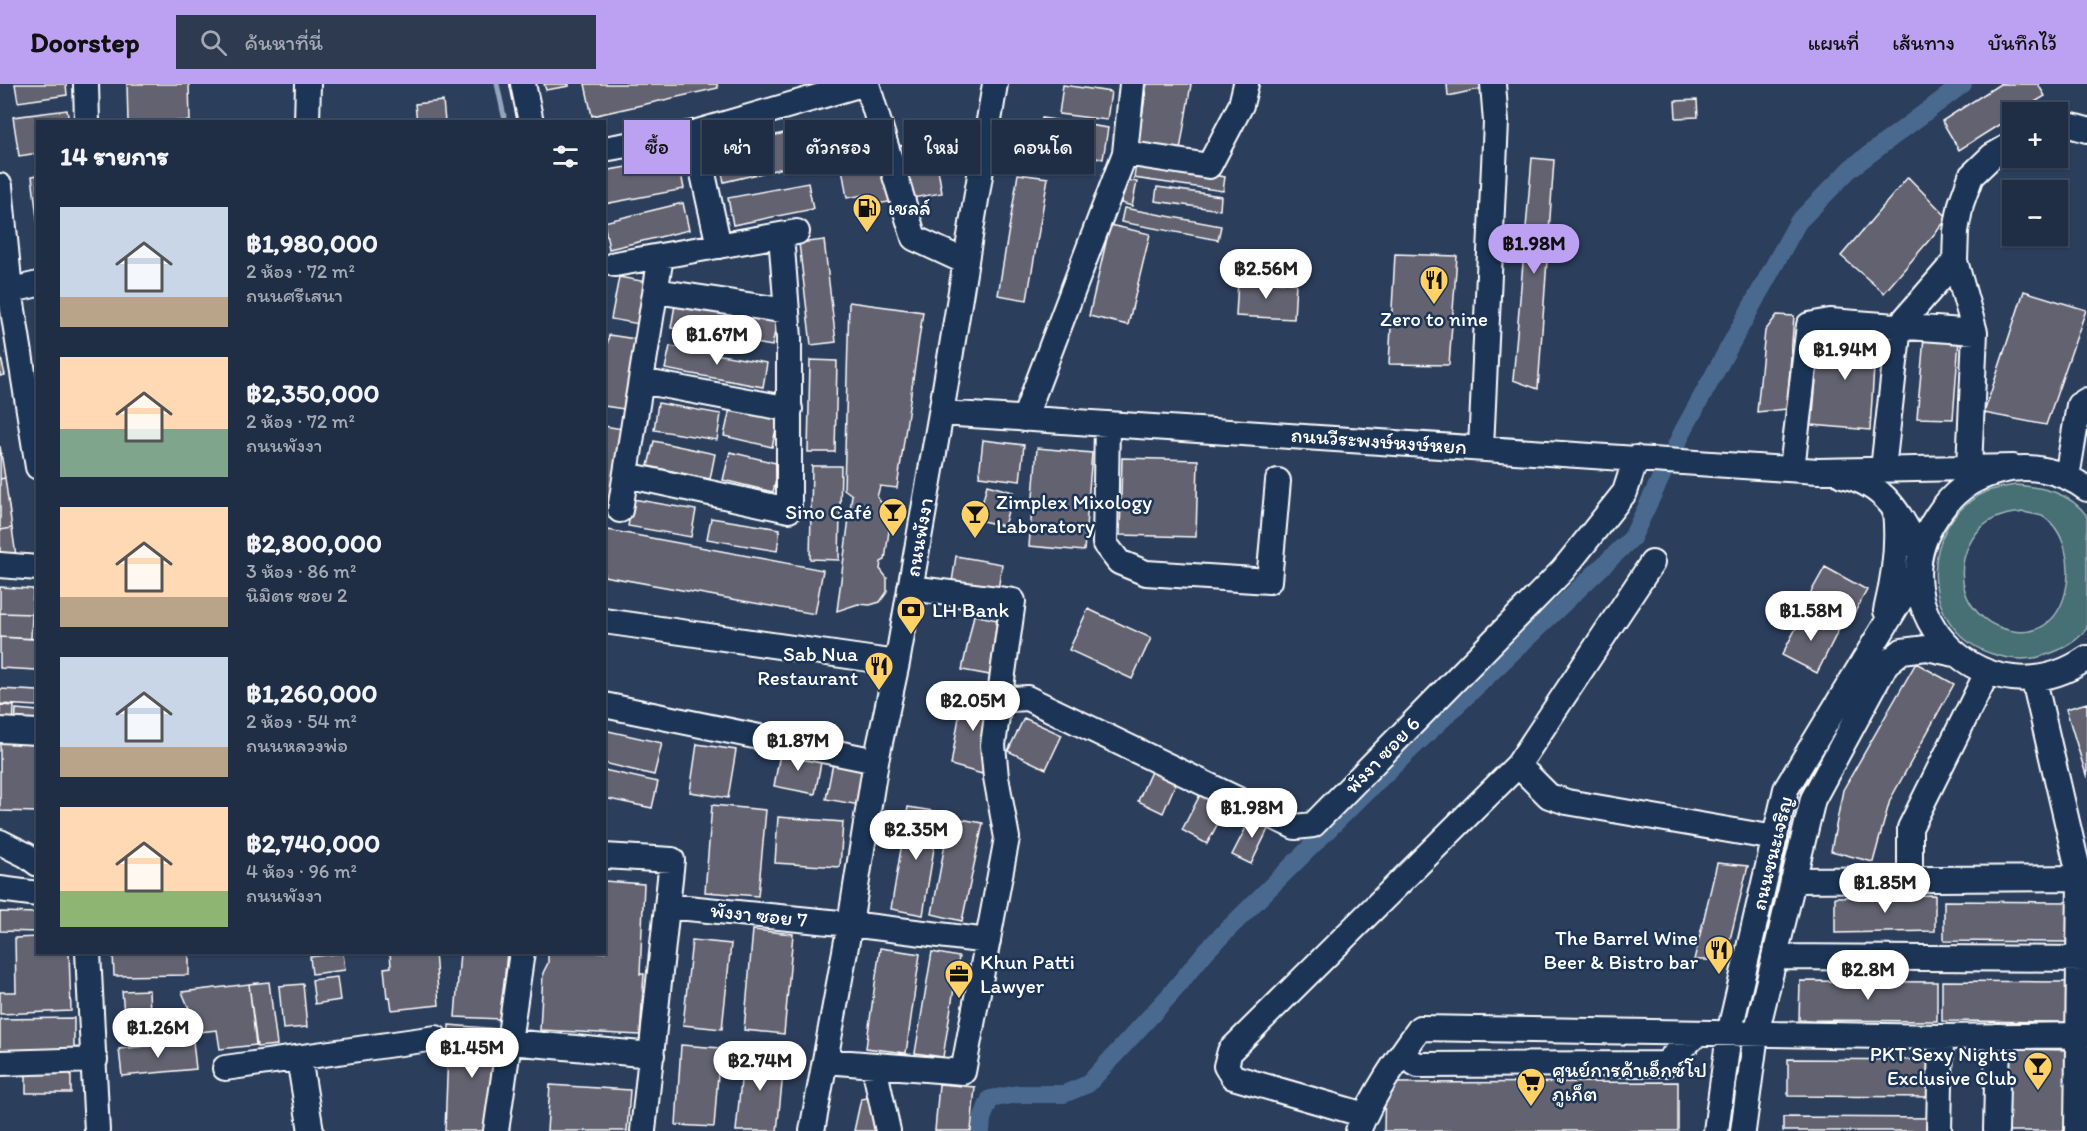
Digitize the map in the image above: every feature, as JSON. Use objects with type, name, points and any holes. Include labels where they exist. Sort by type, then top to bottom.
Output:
[{"type":"street","points":[[86,84],[87,120]]},
{"type":"street","points":[[307,120],[308,84]]},
{"type":"street","points":[[524,84],[531,120]]},
{"type":"street","points":[[690,133],[862,84]]},
{"type":"street","points":[[867,84],[914,238],[966,262]]},
{"type":"street","name":"ถนนพังงา","points":[[812,1131],[850,924],[876,761],[897,663],[941,413],[995,84]]},
{"type":"street","points":[[1024,419],[1125,153],[1132,84]]},
{"type":"street","points":[[1125,153],[1209,166],[1241,105],[1245,84]]},
{"type":"street","points":[[1481,448],[1496,122],[1493,84]]},
{"type":"street","points":[[2068,125],[2087,130]]},
{"type":"street","points":[[606,149],[624,145]]},
{"type":"street","points":[[1969,468],[1975,332],[1955,261],[1956,231],[1961,204],[1971,176],[1992,156],[2002,150]]},
{"type":"street","points":[[690,174],[692,192],[710,247]]},
{"type":"street","points":[[0,186],[5,292],[36,456]]},
{"type":"street","points":[[615,264],[789,233],[787,311],[790,409],[789,510],[626,475]]},
{"type":"street","points":[[620,510],[661,256]]},
{"type":"street","points":[[1883,470],[1899,326],[1955,261]]},
{"type":"street","points":[[5,292],[36,284]]},
{"type":"street","points":[[656,291],[787,311]]},
{"type":"street","points":[[1792,469],[1809,325],[1830,321],[1975,332]]},
{"type":"street","points":[[641,381],[790,409]]},
{"type":"street","points":[[2013,467],[2078,472],[2079,405],[2087,400]]},
{"type":"street","name":"ถนนวีระพงษ์หงษ์หยก","points":[[941,413],[1818,471],[2013,467]]},
{"type":"street","points":[[1107,424],[1105,544],[1119,562],[1146,573],[1269,581],[1278,481]]},
{"type":"street","name":"พังงา ซอย 6","points":[[999,700],[1027,698],[1295,827],[1313,825],[1563,570],[1625,492],[1641,459]]},
{"type":"street","name":"ถนนชนะเจริญ","points":[[1716,1131],[1729,1034],[1786,789],[1880,634],[1919,561],[1928,528],[1947,500],[1964,486],[1982,476],[2013,467]]},
{"type":"street","points":[[2044,469],[2074,479],[2087,489]]},
{"type":"street","name":"ถนนวีระพงษ์หงษ์หยก","points":[[1818,471],[1854,478],[1875,488],[1905,522],[1919,561]]},
{"type":"street","points":[[1880,634],[1896,561],[1897,531],[1894,508]]},
{"type":"street","points":[[1919,561],[1921,596],[1933,628],[1955,654],[1987,673],[2019,680],[2034,680],[2082,665]]},
{"type":"street","points":[[1652,563],[1518,765],[1230,1051],[1226,1066],[1233,1077],[1362,1123],[1401,1055],[1420,1028],[1941,1037],[2082,1035]]},
{"type":"street","points":[[0,565],[36,568]]},
{"type":"street","points":[[825,1061],[963,1072],[1007,837],[996,777],[993,745],[1013,601],[910,588]]},
{"type":"street","points":[[606,621],[897,663]]},
{"type":"street","name":"ถนนชนะเจริญ","points":[[1743,1131],[1756,1034],[1813,800],[1886,663],[1902,651],[1928,648],[1955,654]]},
{"type":"street","points":[[1910,880],[1910,828],[1987,673]]},
{"type":"street","points":[[2034,680],[2084,878],[2082,1035],[2077,1131]]},
{"type":"street","points":[[606,705],[876,761]]},
{"type":"street","points":[[0,730],[36,732]]},
{"type":"street","points":[[1518,765],[1550,796],[1567,802],[1775,837]]},
{"type":"street","points":[[0,842],[36,862]]},
{"type":"street","points":[[606,856],[672,860],[644,1131]]},
{"type":"street","points":[[1793,880],[2084,878]]},
{"type":"street","points":[[0,889],[36,894]]},
{"type":"street","points":[[0,903],[36,908]]},
{"type":"street","name":"พังงา ซอย 7","points":[[667,906],[988,940]]},
{"type":"street","points":[[88,954],[98,1131]]},
{"type":"street","points":[[496,1131],[522,954]]},
{"type":"street","points":[[1774,957],[2083,958]]},
{"type":"street","points":[[1401,1055],[1418,1065],[1665,1064],[1698,1033]]},
{"type":"street","points":[[1996,1131],[1998,1036]]},
{"type":"street","points":[[1939,1131],[1941,1037]]},
{"type":"street","points":[[225,1068],[436,1038]]},
{"type":"street","points":[[510,1042],[652,1055]]},
{"type":"street","points":[[299,1058],[311,1131]]},
{"type":"street","points":[[0,1063],[95,1060]]},
{"type":"street","points":[[874,1066],[888,1131]]},
{"type":"green space","points":[[2015,485],[2055,492],[2072,501],[2087,516],[2087,628],[2063,648],[2040,657],[2027,659],[1996,655],[1970,643],[1952,625],[1940,602],[1935,577],[1938,551],[1947,527],[1964,506],[1988,491]],"holes":[[[2024,512],[2042,516],[2056,529],[2065,548],[2068,570],[2065,592],[2057,611],[2044,626],[2024,632],[1999,627],[1978,613],[1970,603],[1963,579],[1965,555],[1975,534],[1993,519]]]},
{"type":"building","points":[[15,84],[66,84],[67,95],[18,102]]},
{"type":"building","points":[[127,84],[189,84],[190,120],[128,120]]},
{"type":"building","points":[[544,84],[569,84],[569,86],[546,90]]},
{"type":"building","points":[[585,84],[717,84],[718,88],[592,116]]},
{"type":"building","points":[[1147,84],[1191,84],[1180,150],[1138,144]]},
{"type":"building","points":[[1447,84],[1483,84],[1484,88],[1448,96]]},
{"type":"building","points":[[2000,84],[2038,84],[2045,96],[2035,102],[2002,102],[2002,123],[1959,150],[1942,121]]},
{"type":"building","points":[[1063,85],[1111,92],[1107,120],[1059,114]]},
{"type":"building","points":[[1697,100],[1698,117],[1676,118],[1675,101]]},
{"type":"building","points":[[443,101],[445,120],[417,120],[415,104]]},
{"type":"building","points":[[67,110],[69,120],[36,120],[36,153],[19,156],[13,117]]},
{"type":"building","points":[[1094,126],[1108,128],[1103,159],[1094,158]]},
{"type":"building","points":[[785,133],[785,168],[773,170],[773,136]]},
{"type":"building","points":[[904,145],[904,174],[939,174],[942,193],[871,205],[869,194],[847,198],[843,174],[892,174],[892,147]]},
{"type":"building","points":[[1532,158],[1554,160],[1538,389],[1513,380]]},
{"type":"building","points":[[1136,164],[1225,177],[1223,191],[1134,178]]},
{"type":"building","points":[[624,167],[624,174],[681,174],[684,189],[606,204],[606,171]]},
{"type":"building","points":[[722,174],[758,174],[724,182]]},
{"type":"building","points":[[1018,174],[1048,178],[1027,300],[998,295]]},
{"type":"building","points":[[36,175],[36,209],[32,176]]},
{"type":"building","points":[[1908,177],[1948,218],[1884,293],[1841,256]]},
{"type":"building","points":[[1126,180],[1137,182],[1132,206],[1121,203]]},
{"type":"building","points":[[808,183],[813,209],[733,225],[728,198]]},
{"type":"building","points":[[1157,187],[1221,196],[1220,210],[1155,201]]},
{"type":"building","points":[[683,203],[689,230],[609,249],[606,222]]},
{"type":"building","points":[[1124,208],[1221,226],[1218,240],[1121,222]]},
{"type":"building","points":[[1110,225],[1150,234],[1128,325],[1089,316]]},
{"type":"building","points":[[824,240],[836,342],[811,345],[799,243]]},
{"type":"building","points":[[1395,254],[1457,256],[1449,365],[1389,364]]},
{"type":"building","points":[[619,277],[647,282],[639,324],[611,319]]},
{"type":"building","points":[[1238,280],[1296,283],[1294,319],[1236,316]]},
{"type":"building","points":[[2024,291],[2086,310],[2046,425],[1984,413]]},
{"type":"building","points":[[676,299],[778,317],[772,346],[671,328]]},
{"type":"building","points":[[849,302],[923,312],[897,488],[880,486],[877,497],[891,516],[885,560],[881,562],[880,569],[887,578],[887,592],[880,602],[870,605],[858,604],[837,611],[852,495],[844,489]]},
{"type":"building","points":[[1777,315],[1794,316],[1787,409],[1757,412],[1765,331]]},
{"type":"building","points":[[1820,333],[1876,336],[1870,430],[1812,425]]},
{"type":"building","points":[[609,335],[635,339],[624,409],[606,406],[606,349]]},
{"type":"building","points":[[1924,337],[1959,340],[1953,419],[1917,418]]},
{"type":"building","points":[[670,346],[767,363],[763,387],[665,369]]},
{"type":"building","points":[[0,354],[5,375],[0,376]]},
{"type":"building","points":[[810,360],[837,361],[835,452],[808,452]]},
{"type":"building","points":[[658,403],[721,414],[717,440],[654,430]]},
{"type":"building","points":[[730,409],[778,420],[772,447],[724,436]]},
{"type":"building","points":[[606,426],[623,429],[609,512],[606,512]]},
{"type":"building","points":[[983,440],[1024,445],[1020,481],[979,476]]},
{"type":"building","points":[[654,441],[715,454],[710,479],[648,466]]},
{"type":"building","points":[[0,446],[5,478],[0,479]]},
{"type":"building","points":[[1037,448],[1092,453],[1084,551],[1029,546]]},
{"type":"building","points":[[730,452],[780,464],[773,492],[723,480]]},
{"type":"building","points":[[1122,458],[1198,460],[1196,537],[1120,535]]},
{"type":"building","points":[[812,466],[841,466],[839,560],[810,559]]},
{"type":"building","points":[[5,478],[12,528],[0,530],[0,479]]},
{"type":"building","points":[[987,485],[1013,492],[1004,526],[978,520]]},
{"type":"building","points":[[633,499],[696,510],[691,537],[628,526]]},
{"type":"building","points":[[711,518],[780,529],[777,551],[707,539]]},
{"type":"building","points":[[12,528],[16,556],[0,559],[0,530]]},
{"type":"building","points":[[608,530],[823,570],[815,614],[606,576]]},
{"type":"building","points":[[956,556],[1002,564],[998,590],[952,582]]},
{"type":"building","points":[[1825,567],[1867,590],[1847,626],[1805,603]]},
{"type":"building","points":[[0,587],[33,589],[32,614],[0,613]]},
{"type":"building","points":[[1088,609],[1151,638],[1132,679],[1069,650]]},
{"type":"building","points":[[1805,611],[1839,629],[1817,673],[1782,655]]},
{"type":"building","points":[[0,613],[32,614],[31,639],[0,637]]},
{"type":"building","points":[[974,615],[997,620],[990,675],[962,670]]},
{"type":"building","points":[[0,637],[36,639],[36,670],[0,668]]},
{"type":"building","points":[[1916,663],[1954,684],[1890,800],[1873,862],[1831,851],[1843,790]]},
{"type":"building","points":[[0,689],[36,691],[36,706],[0,704]]},
{"type":"building","points":[[963,693],[995,698],[982,774],[951,765]]},
{"type":"building","points":[[2087,703],[2087,778],[2066,709]]},
{"type":"building","points":[[0,705],[14,706],[13,730],[0,729]]},
{"type":"building","points":[[16,709],[36,711],[36,729],[15,727]]},
{"type":"building","points":[[1024,718],[1062,735],[1046,769],[1008,751]]},
{"type":"building","points":[[606,730],[662,743],[654,775],[606,763]]},
{"type":"building","points":[[0,736],[36,737],[36,812],[0,811]]},
{"type":"building","points":[[697,744],[736,750],[728,798],[690,792]]},
{"type":"building","points":[[781,749],[822,757],[815,794],[774,786]]},
{"type":"building","points":[[833,763],[866,768],[859,805],[826,799]]},
{"type":"building","points":[[1153,767],[1178,778],[1163,813],[1138,801]]},
{"type":"building","points":[[606,770],[658,782],[652,808],[606,798]]},
{"type":"building","points":[[1202,791],[1228,804],[1207,844],[1182,830]]},
{"type":"building","points":[[712,805],[766,810],[758,896],[705,892]]},
{"type":"building","points":[[908,807],[940,812],[923,915],[891,909]]},
{"type":"building","points":[[1253,814],[1271,823],[1251,864],[1232,855]]},
{"type":"building","points":[[778,817],[843,822],[840,867],[775,863]]},
{"type":"building","points":[[950,817],[983,823],[962,921],[932,914]]},
{"type":"building","points":[[1717,863],[1748,866],[1725,960],[1694,960]]},
{"type":"building","points":[[606,881],[644,884],[640,974],[644,974],[640,1035],[540,1030],[543,973],[548,963],[548,954],[606,954]]},
{"type":"building","points":[[1935,895],[1935,931],[1835,933],[1835,897]]},
{"type":"building","points":[[1944,901],[2072,902],[2072,942],[1944,941]]},
{"type":"building","points":[[0,912],[36,913],[36,932],[0,931]]},
{"type":"building","points":[[753,930],[793,934],[784,1034],[744,1030]]},
{"type":"building","points":[[36,937],[36,954],[69,954],[71,1011],[0,1014],[0,992],[16,992],[15,938]]},
{"type":"building","points":[[692,940],[731,944],[722,1029],[683,1025]]},
{"type":"building","points":[[880,948],[920,954],[906,1053],[866,1048]]},
{"type":"building","points":[[932,952],[959,957],[943,1057],[915,1053]]},
{"type":"building","points":[[113,954],[189,954],[189,975],[114,976]]},
{"type":"building","points":[[343,954],[345,970],[312,974],[310,957]]},
{"type":"building","points":[[390,954],[435,954],[439,1005],[392,1010],[390,997],[387,998],[384,968],[391,967]]},
{"type":"building","points":[[460,954],[507,954],[501,1019],[455,1017]]},
{"type":"building","points":[[337,977],[340,1000],[315,1004],[312,980]]},
{"type":"building","points":[[1800,981],[1937,982],[1937,1021],[1799,1020]]},
{"type":"building","points":[[1942,981],[2069,982],[2069,1022],[1942,1021]]},
{"type":"building","points":[[269,982],[277,1045],[257,1047],[249,984]]},
{"type":"building","points":[[249,984],[256,1045],[220,1049],[217,1030],[199,1032],[182,992]]},
{"type":"building","points":[[303,984],[307,1027],[283,1029],[279,986]]},
{"type":"building","points":[[149,990],[150,1013],[124,1014],[122,991]]},
{"type":"building","points":[[74,1018],[74,1051],[0,1054],[0,1019]]},
{"type":"building","points":[[449,1025],[498,1029],[495,1131],[445,1131]]},
{"type":"building","points":[[193,1041],[196,1069],[122,1076],[119,1049]]},
{"type":"building","points":[[681,1045],[720,1048],[714,1127],[676,1125]]},
{"type":"building","name":"PKT Sexy Nights Exclusive Club","points":[[2007,1049],[2071,1050],[2070,1131],[2005,1131]]},
{"type":"building","points":[[744,1050],[785,1055],[777,1131],[736,1131]]},
{"type":"building","points":[[1788,1059],[1938,1060],[1938,1097],[1788,1096]]},
{"type":"building","points":[[26,1064],[71,1064],[71,1093],[26,1093]]},
{"type":"building","name":"ศูนย์การค้าเอ็กซ์โป ภูเก็ต","points":[[1678,1082],[1678,1131],[1384,1131],[1385,1083]]},
{"type":"building","points":[[939,1084],[975,1087],[971,1131],[935,1131]]},
{"type":"building","points":[[550,1085],[630,1090],[627,1131],[547,1131]]},
{"type":"building","points":[[874,1097],[877,1131],[854,1131],[861,1099]]},
{"type":"building","points":[[1783,1117],[1938,1118],[1938,1131],[1783,1131]]},
{"type":"waterway","points":[[497,84],[504,116]]},
{"type":"waterway","points":[[981,1131],[982,1119],[990,1099],[1018,1094],[1064,1094],[1088,1084],[1169,996],[1207,950],[1364,794],[1632,538],[1684,429],[1798,222],[1851,168],[1963,84]]},
{"type":"place","name":"เชลล์","points":[[867,234]]},
{"type":"place","name":"Zero to nine","points":[[1434,306]]},
{"type":"place","name":"Sino Café","points":[[893,538]]},
{"type":"place","name":"Zimplex Mixology Laboratory","points":[[975,540]]},
{"type":"place","name":"LH Bank","points":[[911,636]]},
{"type":"place","name":"Sab Nua Restaurant","points":[[879,692]]},
{"type":"place","name":"The Barrel Wine Beer & Bistro bar","points":[[1719,976]]},
{"type":"place","name":"Khun Patti Lawyer","points":[[959,1000]]},
{"type":"place","name":"PKT Sexy Nights Exclusive Club","points":[[2038,1092]]},
{"type":"place","name":"ศูนย์การค้าเอ็กซ์โป ภูเก็ต","points":[[1531,1108]]}]
